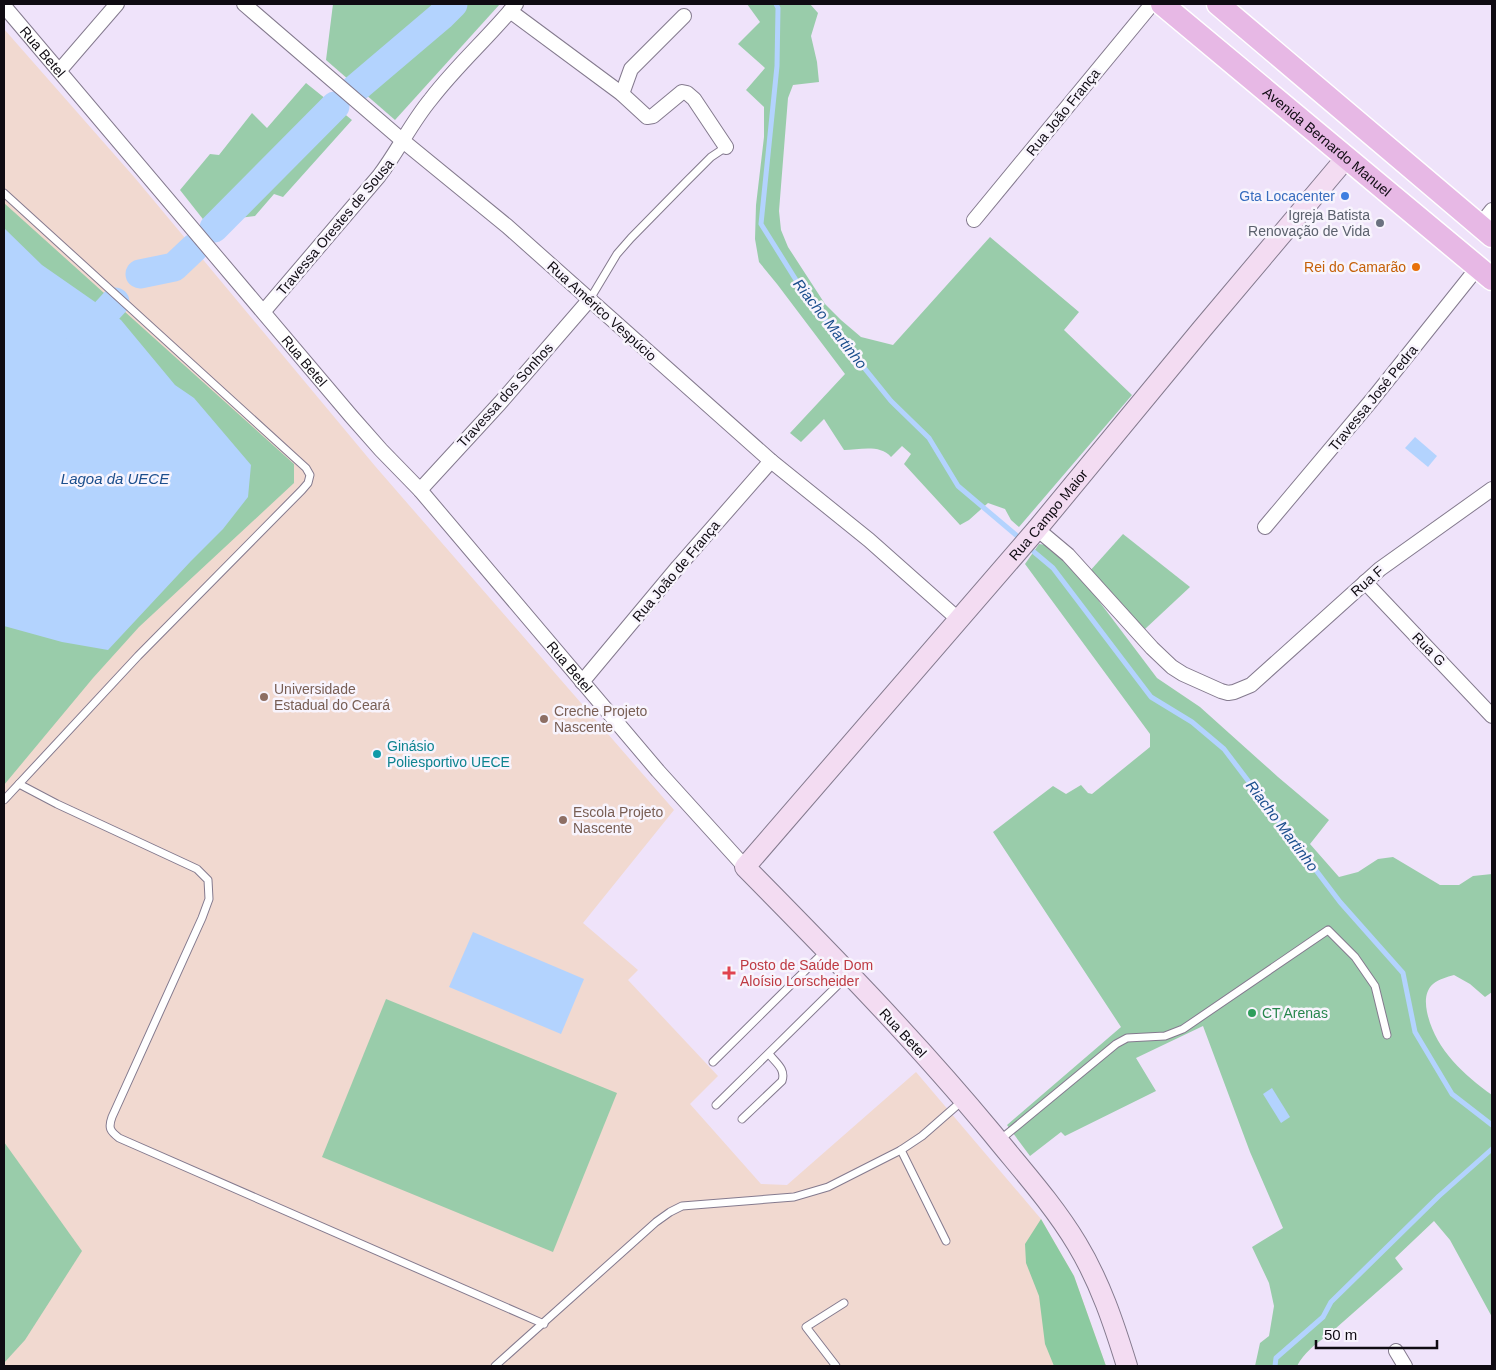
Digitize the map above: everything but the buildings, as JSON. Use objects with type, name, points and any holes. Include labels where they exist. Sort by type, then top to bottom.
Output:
[{"type":"main road","name":"Avenida Bernardo Manuel","points":[[1162,4],[1485,273]]},
{"type":"main road","points":[[1218,4],[1488,224]]},
{"type":"street","points":[[60,70],[117,4]]},
{"type":"street","name":"Rua Américo Vespúcio","points":[[244,4],[403,141],[507,226],[771,460],[869,540],[958,619]]},
{"type":"street","name":"Rua João França","points":[[974,220],[1152,4]]},
{"type":"street","name":"Rua Betel","points":[[4,6],[369,437],[420,490],[658,771],[745,867],[849,974],[964,1100],[1037,1188],[1077,1244],[1105,1300],[1127,1366]]},
{"type":"street","points":[[513,7],[622,94],[645,115],[653,116],[682,92],[687,93],[694,99],[726,147]]},
{"type":"street","name":"Travessa Orestes de Sousa","points":[[264,311],[379,176],[431,98],[513,7]]},
{"type":"street","points":[[622,94],[631,69],[684,16]]},
{"type":"street","name":"Rua Campo Maior","points":[[745,867],[1037,529],[1346,158]]},
{"type":"street","name":"Travessa José Pedra","points":[[1266,527],[1371,401],[1485,273]]},
{"type":"street","name":"Travessa dos Sonhos","points":[[420,490],[500,403],[590,299]]},
{"type":"street","name":"Rua João de França","points":[[582,682],[771,460]]},
{"type":"street","name":"Rua F","points":[[1037,529],[1068,555],[1152,648],[1172,667],[1228,693],[1251,685],[1380,569],[1491,493]]},
{"type":"street","name":"Rua G","points":[[1365,582],[1492,716]]},
{"type":"street","points":[[1396,1350],[1405,1366]]},
{"type":"lane","points":[[590,299],[608,268],[631,238],[712,157],[726,147]]},
{"type":"lane","points":[[4,193],[306,468],[310,475],[310,480],[302,490],[138,656],[4,800]]},
{"type":"lane","points":[[19,784],[57,804],[197,869],[208,880],[209,899],[202,918],[112,1117],[109,1126],[111,1132],[119,1138],[544,1324]]},
{"type":"lane","points":[[998,1141],[1116,1044],[1127,1038],[1165,1036],[1183,1029],[1328,930],[1355,957],[1375,986],[1387,1035]]},
{"type":"lane","points":[[713,1062],[826,950]]},
{"type":"lane","points":[[716,1105],[849,974]]},
{"type":"lane","points":[[742,1119],[782,1081],[783,1070],[769,1054]]},
{"type":"lane","points":[[495,1366],[656,1222],[670,1212],[682,1206],[800,1196],[828,1186],[901,1150],[922,1136],[964,1100]]},
{"type":"lane","points":[[901,1150],[946,1240]]},
{"type":"lane","points":[[836,1366],[806,1327],[844,1303]]},
{"type":"shaded area","name":"Universidade Estadual do Ceará","points":[[4,29],[135,178],[375,466],[674,810],[583,923],[638,970],[628,980],[718,1076],[690,1104],[761,1184],[787,1185],[916,1072],[1041,1219],[1074,1276],[1106,1366],[4,1366]]},
{"type":"green space","points":[[333,4],[500,4],[395,120],[326,60]]},
{"type":"green space","points":[[747,4],[810,4],[818,13],[811,36],[819,82],[793,85],[788,98],[779,211],[781,230],[788,247],[825,304],[861,337],[893,345],[990,237],[1079,312],[1064,330],[1132,395],[1019,527],[1011,520],[1005,509],[988,503],[969,520],[960,525],[904,464],[911,454],[902,446],[891,457],[881,450],[875,449],[844,450],[824,419],[801,442],[790,433],[845,374],[759,262],[755,239],[756,205],[764,137],[764,107],[746,90],[765,68],[738,44],[760,22]]},
{"type":"green space","points":[[306,83],[352,120],[283,197],[274,194],[255,216],[239,218],[217,237],[180,190],[210,154],[219,155],[252,113],[267,128]]},
{"type":"green space","name":"Lagoa da UECE","points":[[4,203],[294,464],[294,483],[139,627],[93,678],[4,785]]},
{"type":"green space","points":[[1123,534],[1190,587],[1145,629],[1089,572]]},
{"type":"green space","name":"CT Arenas","points":[[1039,544],[1046,545],[1055,550],[1083,580],[1157,678],[1200,707],[1329,820],[1310,844],[1339,877],[1358,872],[1378,859],[1393,857],[1440,885],[1459,885],[1473,876],[1492,874],[1492,992],[1485,997],[1470,984],[1454,975],[1440,979],[1433,984],[1428,990],[1426,1001],[1431,1025],[1443,1049],[1461,1069],[1492,1095],[1492,1317],[1450,1240],[1434,1221],[1395,1258],[1403,1269],[1310,1349],[1297,1366],[1255,1366],[1260,1343],[1269,1336],[1274,1306],[1269,1283],[1252,1247],[1283,1228],[1250,1152],[1203,1026],[1136,1058],[1156,1091],[1065,1136],[1061,1132],[1030,1156],[1007,1125],[1121,1027],[993,832],[1053,786],[1066,794],[1081,785],[1088,793],[1092,794],[1150,747],[1150,734],[1025,564]]},
{"type":"green space","points":[[386,999],[617,1093],[553,1252],[322,1157]]},
{"type":"green space","points":[[4,1142],[82,1251],[25,1340],[4,1363]]},
{"type":"green space","points":[[1041,1219],[1074,1276],[1106,1366],[1054,1366],[1045,1344],[1039,1296],[1026,1263],[1025,1244]]},
{"type":"water","name":"Lagoa da UECE","points":[[4,228],[42,265],[121,320],[175,385],[194,398],[251,465],[248,497],[223,529],[108,650],[62,642],[4,626]]},
{"type":"water","points":[[1415,437],[1437,456],[1428,467],[1405,448]]},
{"type":"water","points":[[473,932],[584,979],[561,1034],[449,987]]},
{"type":"water","points":[[1272,1088],[1290,1117],[1281,1123],[1263,1094]]},
{"type":"waterway","points":[[355,89],[453,4]]},
{"type":"waterway","name":"Riacho Martinho","points":[[776,4],[778,8],[777,66],[761,224],[806,296],[891,401],[929,438],[958,486],[1016,535]]},
{"type":"waterway","points":[[214,228],[335,106]]},
{"type":"waterway","points":[[140,274],[174,267],[194,248]]},
{"type":"waterway","points":[[81,339],[115,302]]},
{"type":"waterway","name":"Riacho Martinho","points":[[1034,552],[1053,568],[1151,697],[1192,722],[1224,749],[1340,902],[1403,973],[1415,1032],[1452,1094],[1492,1125]]},
{"type":"waterway","points":[[1275,1366],[1276,1358],[1323,1317],[1331,1302],[1439,1196],[1492,1149]]},
{"type":"place","name":"Gta Locacenter","points":[[1345,196]]},
{"type":"place","name":"Igreja Batista Renovação de Vida","points":[[1380,223]]},
{"type":"place","name":"Rei do Camarão","points":[[1416,267]]},
{"type":"place","name":"Universidade Estadual do Ceará","points":[[264,697]]},
{"type":"place","name":"Creche Projeto Nascente","points":[[544,719]]},
{"type":"place","name":"Ginásio Poliesportivo UECE","points":[[377,754]]},
{"type":"place","name":"Escola Projeto Nascente","points":[[563,820]]},
{"type":"place","name":"Posto de Saúde Dom Aloísio Lorscheider","points":[[729,973]]},
{"type":"place","name":"CT Arenas","points":[[1252,1013]]}]
